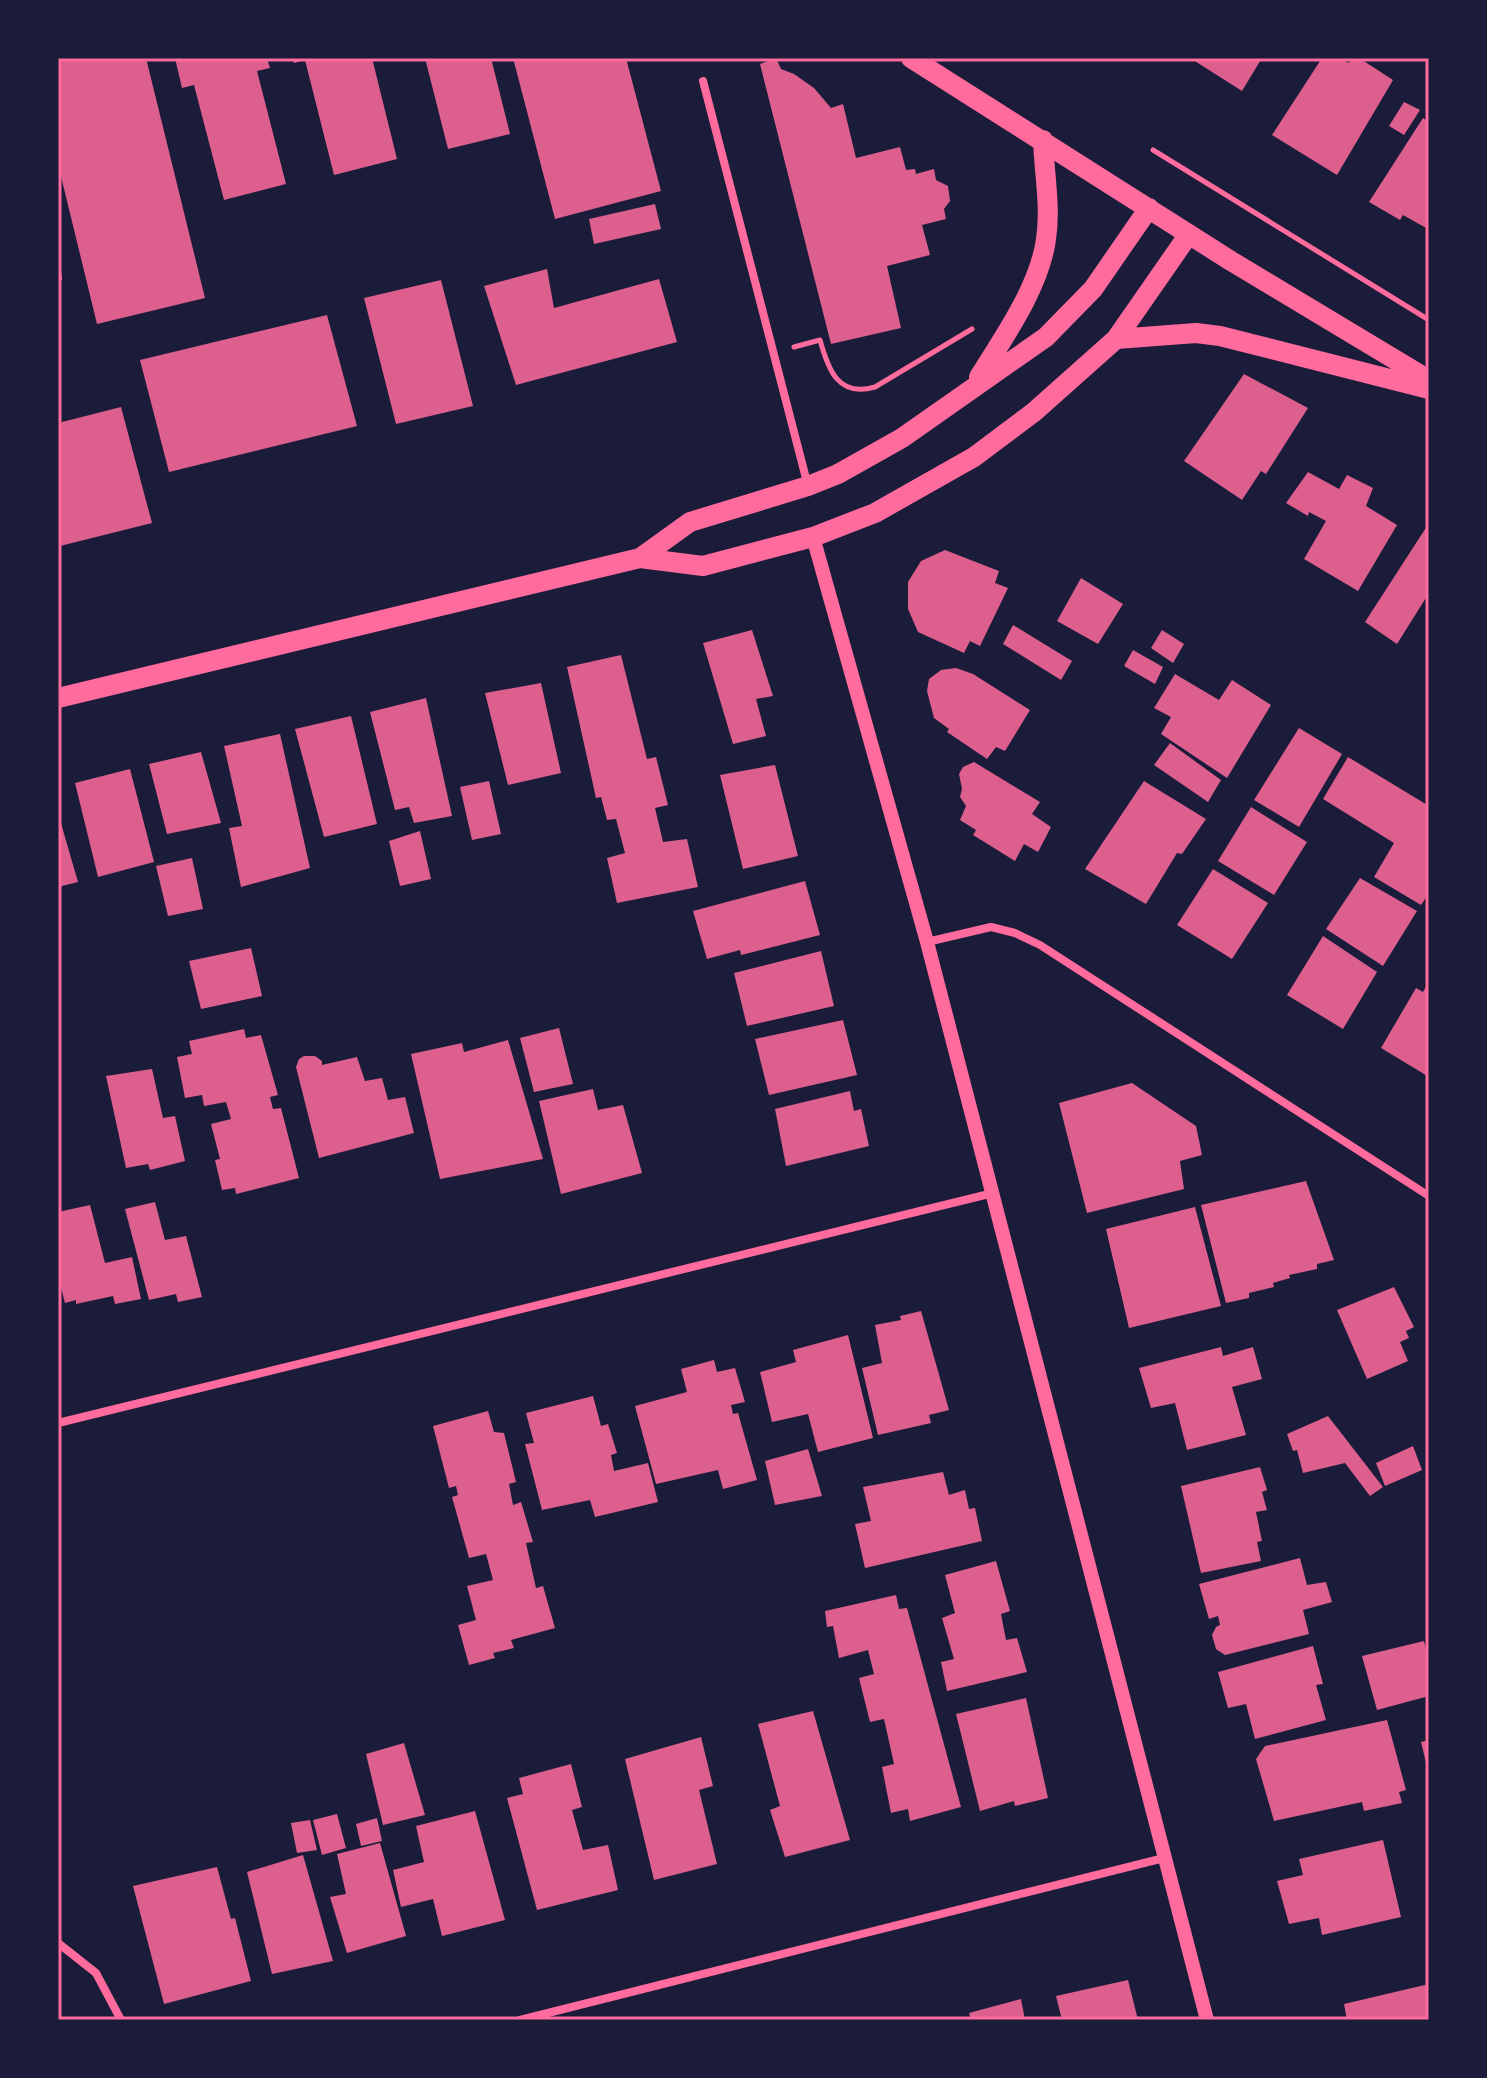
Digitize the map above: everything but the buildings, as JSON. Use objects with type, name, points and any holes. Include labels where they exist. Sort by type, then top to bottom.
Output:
[{"type":"main road","points":[[911,58],[1189,234],[1429,380]]},
{"type":"main road","points":[[972,387],[1006,333],[1040,266],[1047,238],[1043,140]]},
{"type":"main road","points":[[640,558],[690,522],[808,486],[838,474],[902,438],[1046,337],[1093,289],[1149,208]]},
{"type":"main road","points":[[58,698],[640,558],[703,566],[813,537],[875,513],[974,457],[1034,412],[1116,339],[1189,234]]},
{"type":"main road","points":[[1116,339],[1196,333],[1220,336],[1429,389]]},
{"type":"street","points":[[703,81],[808,486]]},
{"type":"street","points":[[813,537],[927,942],[1207,2020]]},
{"type":"street","points":[[927,942],[991,927],[1015,933],[1040,945],[1429,1196]]},
{"type":"street","points":[[58,1423],[993,1193]]},
{"type":"street","points":[[520,2020],[1164,1858]]},
{"type":"street","points":[[58,1943],[96,1973],[121,2020]]},
{"type":"path","points":[[1153,150],[1429,320]]},
{"type":"path","points":[[772,353],[820,340],[830,370],[844,386],[862,391],[875,387],[972,330],[981,319]]}]
